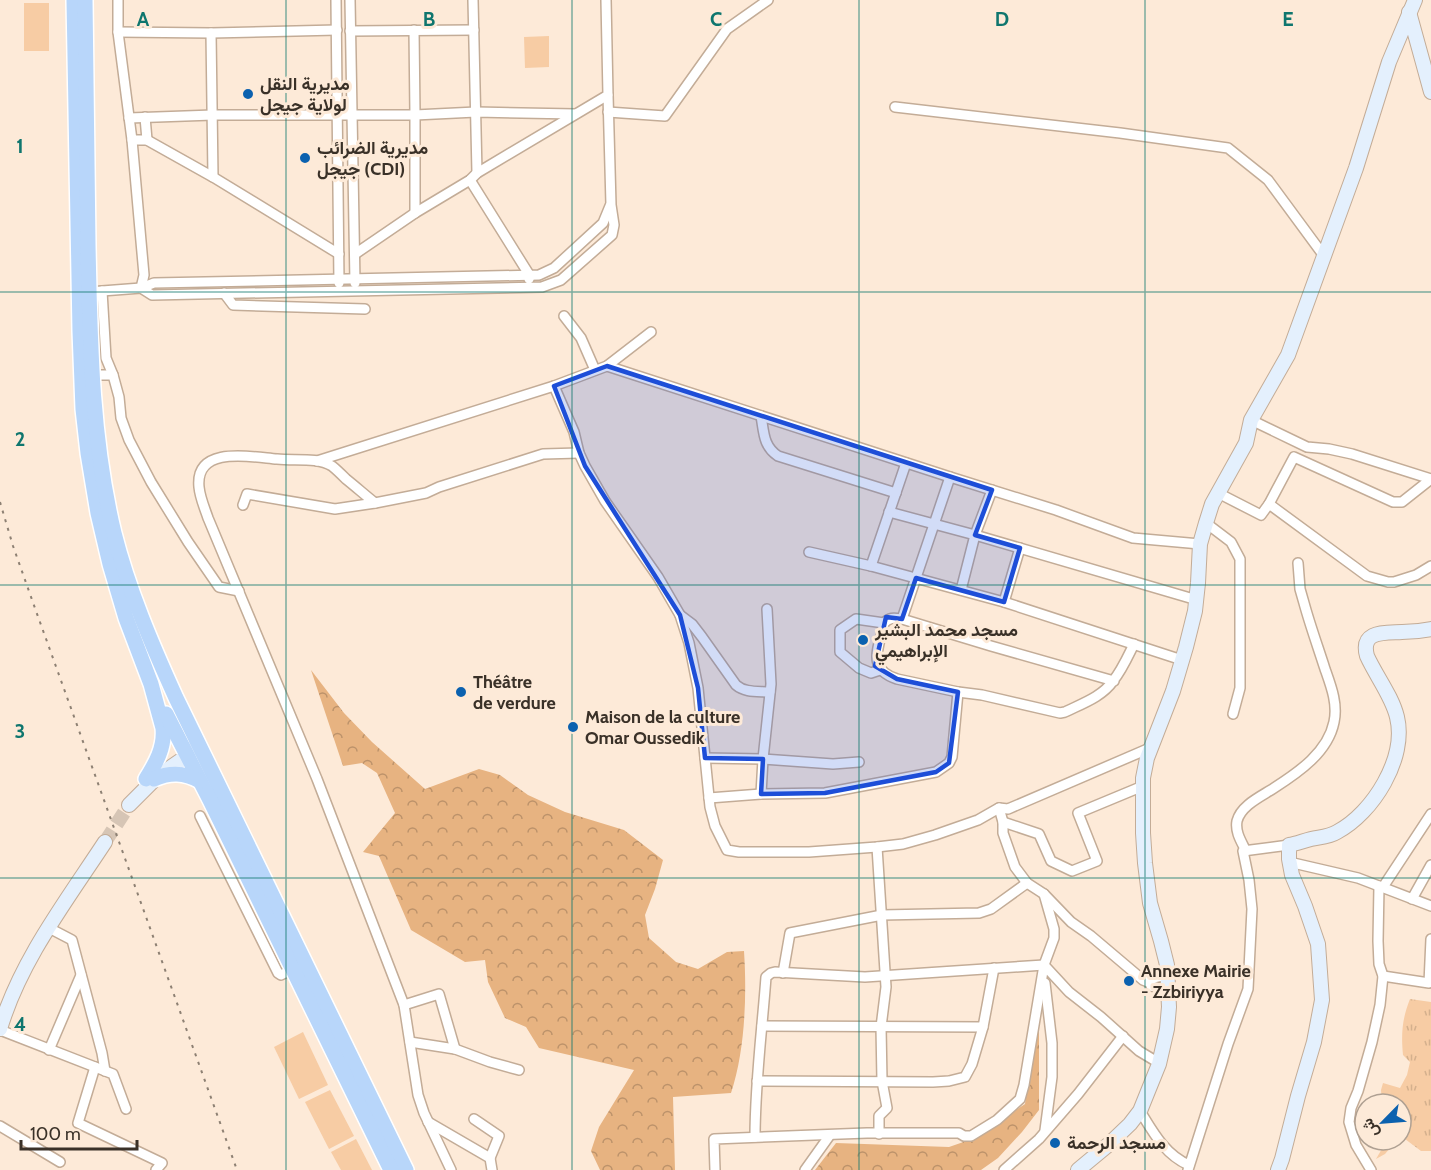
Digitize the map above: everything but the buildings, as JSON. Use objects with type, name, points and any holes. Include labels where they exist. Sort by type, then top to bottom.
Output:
[{"type":"highway","points":[[74,0],[82,409],[103,534],[126,618],[151,684],[162,723],[164,735],[150,779]]},
{"type":"highway","points":[[85,0],[96,311],[92,375],[93,401],[101,465],[114,533],[131,589],[200,781],[391,1170]]},
{"type":"highway","points":[[151,684],[246,842],[406,1170]]},
{"type":"highway","points":[[150,779],[177,774],[187,775],[200,781]]},
{"type":"main road","points":[[1412,6],[1431,92]]},
{"type":"main road","points":[[1078,1170],[1108,1145],[1140,1111],[1159,1063],[1167,1029],[1167,975],[1161,941],[1150,903],[1143,833],[1143,786],[1147,758],[1173,691],[1197,600],[1200,544],[1206,523],[1212,504],[1246,442],[1251,420],[1288,355],[1356,168],[1389,62],[1412,6]]},
{"type":"main road","points":[[1278,1170],[1314,1042],[1322,1000],[1318,944],[1292,875],[1289,845],[1333,834],[1353,822],[1377,795],[1395,759],[1399,736],[1397,716],[1366,656],[1367,640],[1380,633],[1431,629]]},
{"type":"main road","points":[[150,779],[190,750]]},
{"type":"main road","points":[[0,1030],[9,1003],[26,968],[105,842]]},
{"type":"street","points":[[118,0],[118,32],[132,140],[144,275],[141,288]]},
{"type":"street","points":[[336,0],[339,291]]},
{"type":"street","points":[[350,0],[355,291]]},
{"type":"street","points":[[473,0],[476,112],[474,176],[530,276],[529,287]]},
{"type":"street","points":[[141,288],[152,295],[542,287],[561,280],[612,235],[614,225],[611,205],[606,0]]},
{"type":"street","points":[[608,112],[664,116],[727,29],[768,0]]},
{"type":"street","points":[[118,32],[211,33],[337,30]]},
{"type":"street","points":[[414,30],[415,213]]},
{"type":"street","points":[[350,31],[474,30]]},
{"type":"street","points":[[211,33],[213,177]]},
{"type":"street","points":[[132,140],[147,140],[213,177],[339,258],[355,256],[415,213],[608,95]]},
{"type":"street","points":[[895,107],[1228,148],[1268,180],[1324,256]]},
{"type":"street","points":[[129,118],[213,115],[416,115],[476,112],[575,114]]},
{"type":"street","points":[[145,117],[147,140]]},
{"type":"street","points":[[95,291],[141,288],[154,283],[538,275],[554,268],[603,223],[611,205]]},
{"type":"street","points":[[322,279],[339,258]]},
{"type":"street","points":[[324,291],[324,308]]},
{"type":"street","points":[[224,293],[233,305],[366,309]]},
{"type":"street","points":[[96,311],[106,358],[119,398],[124,429],[151,482],[188,542],[219,586],[239,591]]},
{"type":"street","points":[[564,316],[580,338],[596,370]]},
{"type":"street","points":[[317,461],[554,386],[608,366],[651,332]]},
{"type":"street","points":[[608,366],[1056,510],[1133,538],[1200,544]]},
{"type":"street","points":[[92,375],[113,375]]},
{"type":"street","points":[[554,386],[574,432],[579,453],[605,501],[658,577],[680,615],[689,643],[698,688],[713,820],[728,851],[809,852],[908,843],[978,820],[999,808],[1008,809],[1150,748]]},
{"type":"street","points":[[761,416],[766,443],[778,456],[896,493]]},
{"type":"street","points":[[1251,420],[1307,447],[1352,454],[1431,479]]},
{"type":"street","points":[[243,505],[247,494],[335,509],[375,503],[426,493],[543,454],[579,453]]},
{"type":"street","points":[[375,503],[332,466],[317,461],[227,456],[210,461],[204,466],[199,478],[200,492],[208,518],[317,779],[404,1005],[418,1095],[451,1170]]},
{"type":"street","points":[[1218,493],[1261,515],[1294,457],[1393,502],[1402,502],[1431,479]]},
{"type":"street","points":[[872,566],[906,463]]},
{"type":"street","points":[[902,619],[950,477]]},
{"type":"street","points":[[961,590],[975,535],[992,490]]},
{"type":"street","points":[[1269,504],[1367,576],[1394,582],[1416,575],[1431,566]]},
{"type":"street","points":[[889,512],[1197,600]]},
{"type":"street","points":[[1206,523],[1231,542],[1240,559],[1240,688],[1233,714]]},
{"type":"street","points":[[1004,602],[1020,548]]},
{"type":"street","points":[[809,552],[872,566],[1004,602],[1182,660]]},
{"type":"street","points":[[1246,851],[1237,829],[1241,812],[1290,777],[1320,751],[1330,736],[1334,721],[1335,701],[1300,589],[1298,563]]},
{"type":"street","points":[[761,794],[770,692],[767,609]]},
{"type":"street","points":[[680,615],[692,624],[736,685],[746,691],[770,692]]},
{"type":"street","points":[[876,668],[885,624],[892,618],[1114,681]]},
{"type":"street","points":[[885,624],[856,619],[840,630],[840,652],[859,668],[876,668],[897,679],[1060,713],[1098,695],[1114,681],[1134,644]]},
{"type":"street","points":[[709,798],[825,793],[936,772],[949,763],[952,757],[958,692]]},
{"type":"street","points":[[705,758],[832,764],[859,762]]},
{"type":"street","points":[[1003,822],[1038,834],[1051,861],[1072,871],[1097,861],[1077,813],[1143,786]]},
{"type":"street","points":[[999,808],[1003,833],[1015,867],[1027,883],[1044,894],[1071,922],[1143,980],[1148,981],[1167,975]]},
{"type":"street","points":[[1371,1170],[1352,1137],[1349,1122],[1380,1005],[1383,976],[1379,964],[1378,941],[1381,886],[1431,814]]},
{"type":"street","points":[[200,816],[278,973],[281,975],[293,969]]},
{"type":"street","points":[[1140,1111],[1162,1144],[1188,1168],[1248,989],[1252,909],[1243,851],[1289,845]]},
{"type":"street","points":[[877,847],[886,976],[881,1027],[882,1081],[887,1108],[879,1116],[879,1134]]},
{"type":"street","points":[[1289,862],[1345,874],[1431,906]]},
{"type":"street","points":[[1412,899],[1431,865]]},
{"type":"street","points":[[783,974],[790,933],[882,915],[979,913],[991,909],[1027,883]]},
{"type":"street","points":[[715,1170],[714,1139],[959,1133],[971,1136],[997,1120],[1020,1099],[1024,1085],[1044,965],[1051,947],[1054,929],[1044,894]]},
{"type":"street","points":[[49,928],[72,940],[105,1071]]},
{"type":"street","points":[[1383,976],[1430,983],[1431,939]]},
{"type":"street","points":[[755,1137],[758,1055],[766,977],[771,973],[859,977],[1044,965]]},
{"type":"street","points":[[1044,965],[1069,992],[1139,1051],[1159,1063]]},
{"type":"street","points":[[1044,965],[1052,1059],[1045,1130]]},
{"type":"street","points":[[757,1081],[933,1082],[965,1077],[971,1066],[983,1027],[994,968]]},
{"type":"street","points":[[49,1050],[81,974]]},
{"type":"street","points":[[1151,986],[1168,990]]},
{"type":"street","points":[[404,1005],[439,994],[455,1049]]},
{"type":"street","points":[[762,1026],[983,1027]]},
{"type":"street","points":[[0,1030],[113,1074],[126,1109]]},
{"type":"street","points":[[1004,1170],[1029,1149],[1078,1094],[1123,1036]]},
{"type":"street","points":[[410,1042],[455,1049],[519,1070]]},
{"type":"street","points":[[94,1067],[78,1123],[162,1163],[156,1170]]},
{"type":"street","points":[[474,1119],[499,1136],[490,1158],[492,1170]]},
{"type":"street","points":[[428,1122],[490,1158]]},
{"type":"street","points":[[0,1126],[60,1162]]},
{"type":"street","points":[[805,1170],[830,1135]]},
{"type":"highlighted area","points":[[607,366],[992,490],[975,535],[1020,548],[1004,602],[916,578],[902,619],[886,617],[875,666],[897,679],[958,692],[949,763],[936,772],[825,793],[761,794],[763,759],[705,758],[698,688],[680,615],[585,466],[554,386]]},
{"type":"green space","points":[[24,3],[49,3],[49,51],[24,51]]},
{"type":"green space","points":[[549,36],[549,67],[525,68],[524,37]]},
{"type":"green space","points":[[311,670],[344,713],[372,742],[425,789],[479,769],[500,775],[528,795],[565,812],[624,830],[663,860],[645,915],[649,938],[676,962],[698,969],[727,952],[744,951],[744,1023],[736,1077],[731,1093],[673,1097],[675,1170],[600,1170],[591,1151],[599,1127],[634,1070],[539,1048],[526,1027],[505,1018],[488,982],[485,960],[465,962],[411,930],[379,856],[363,852],[395,813],[377,773],[362,763],[343,766]]},
{"type":"green space","points":[[1410,999],[1431,1002],[1431,1151],[1421,1151],[1413,1145],[1413,1092],[1381,1092],[1383,1083],[1400,1088],[1407,1075],[1410,1062],[1403,1055],[1402,1033]]},
{"type":"green space","points":[[1039,1020],[1039,1110],[998,1158],[981,1170],[815,1170],[836,1143],[949,1147],[975,1138],[1025,1104]]},
{"type":"green space","points":[[303,1032],[328,1085],[299,1099],[274,1047]]},
{"type":"green space","points":[[330,1090],[354,1136],[329,1149],[305,1102]]},
{"type":"green space","points":[[356,1139],[372,1170],[341,1170],[331,1152]]},
{"type":"green space","points":[[1380,1152],[1387,1152],[1385,1154],[1376,1159]]},
{"type":"tunnel","points":[[105,842],[129,805]]},
{"type":"railway","points":[[0,502],[36,611],[237,1170]]},
{"type":"place","name":"مديرية النقل لولاية جيجل","points":[[248,94]]},
{"type":"place","name":"مديرية الضرائب جيجل (CDI)","points":[[305,158]]},
{"type":"place","name":"مسجد محمد البشير الإبراهيمي","points":[[863,640]]},
{"type":"place","name":"Théâtre de verdure","points":[[461,692]]},
{"type":"place","name":"Maison de la culture Omar Oussedik","points":[[573,727]]},
{"type":"place","name":"Annexe Mairie - Zzbiriyya","points":[[1129,981]]},
{"type":"place","name":"مسجد الرحمة","points":[[1055,1143]]}]
